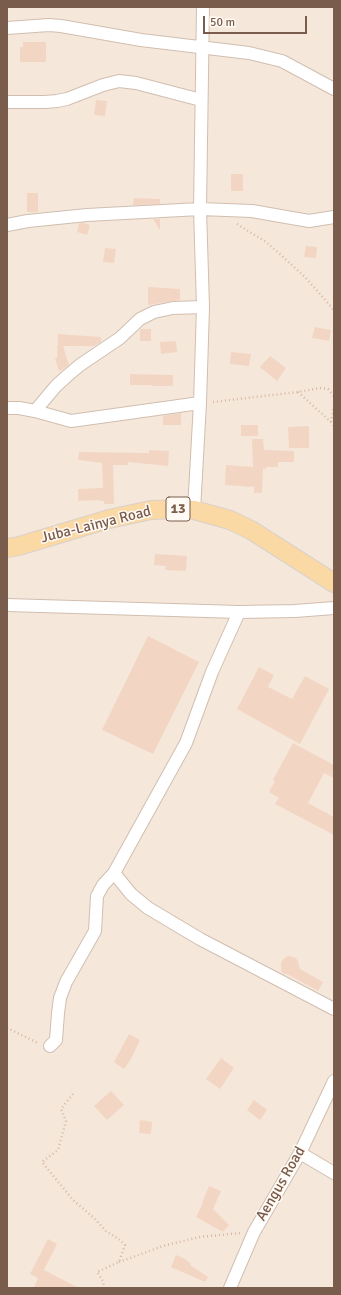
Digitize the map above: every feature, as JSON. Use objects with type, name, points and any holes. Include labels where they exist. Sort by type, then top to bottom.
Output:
[{"type":"main road","name":"Juba-Lainya Road","points":[[7,548],[19,546],[109,519],[151,510],[194,510],[230,520],[251,530],[334,583]]},
{"type":"street","points":[[194,510],[200,403],[203,308],[200,209],[203,7]]},
{"type":"street","points":[[7,28],[49,25],[61,26],[140,40],[249,53],[282,61],[334,89]]},
{"type":"street","points":[[7,102],[57,101],[119,81],[136,82],[201,100]]},
{"type":"street","points":[[7,225],[28,221],[87,215],[200,209],[252,211],[309,221],[334,217]]},
{"type":"street","points":[[36,412],[56,386],[67,376],[85,361],[120,338],[140,319],[154,312],[172,308],[203,308]]},
{"type":"street","points":[[7,408],[19,408],[71,421],[200,403]]},
{"type":"street","points":[[7,605],[239,612],[295,611],[334,608]]},
{"type":"street","points":[[50,1046],[56,1040],[60,998],[66,982],[95,931],[97,896],[102,885],[114,873],[186,744],[212,672],[239,612]]},
{"type":"street","points":[[114,873],[131,894],[148,908],[200,939],[334,1009]]},
{"type":"street","name":"Aengus Road","points":[[230,1288],[254,1232],[300,1153],[334,1081]]},
{"type":"street","points":[[300,1153],[334,1173]]},
{"type":"path","points":[[215,210],[266,242],[305,277],[334,310]]},
{"type":"path","points":[[200,403],[298,392],[320,388],[328,389],[334,396]]},
{"type":"path","points":[[298,392],[334,426]]},
{"type":"path","points":[[331,422],[334,406]]},
{"type":"path","points":[[7,1028],[43,1046],[50,1046]]},
{"type":"path","points":[[73,1094],[61,1109],[66,1121],[58,1150],[42,1162],[73,1200],[94,1218],[106,1231],[125,1245],[119,1262]]},
{"type":"path","points":[[104,1288],[103,1281],[97,1272],[119,1262],[163,1246],[198,1237],[254,1232]]},
{"type":"shaded area","points":[[7,7],[334,7],[334,1288],[7,1288]]},
{"type":"building","points":[[23,42],[46,42],[46,62],[20,62],[20,47],[23,47]]},
{"type":"building","points":[[96,100],[107,101],[105,116],[94,115]]},
{"type":"building","points":[[231,174],[243,174],[243,191],[231,191]]},
{"type":"building","points":[[27,193],[38,193],[38,212],[27,212]]},
{"type":"building","points":[[134,198],[160,199],[160,204],[133,205]]},
{"type":"building","points":[[153,219],[160,219],[160,230]]},
{"type":"building","points":[[79,223],[90,225],[87,235],[77,232]]},
{"type":"building","points":[[306,246],[317,247],[316,258],[304,257]]},
{"type":"building","points":[[105,248],[116,249],[114,263],[103,262]]},
{"type":"building","points":[[148,287],[180,289],[180,300],[148,305]]},
{"type":"building","points":[[315,327],[331,330],[329,341],[312,338]]},
{"type":"building","points":[[140,329],[151,329],[151,341],[140,341]]},
{"type":"building","points":[[58,334],[101,337],[101,342],[94,346],[63,346],[69,365],[59,371],[55,358],[57,358]]},
{"type":"building","points":[[176,341],[177,352],[161,354],[160,342]]},
{"type":"building","points":[[231,352],[251,354],[249,366],[230,364]]},
{"type":"building","points":[[270,356],[286,368],[277,381],[260,367]]},
{"type":"building","points":[[130,374],[173,375],[173,385],[130,385]]},
{"type":"building","points":[[181,413],[181,425],[163,425],[163,416]]},
{"type":"building","points":[[241,425],[258,425],[258,436],[241,436]]},
{"type":"building","points":[[309,426],[309,448],[289,448],[288,427]]},
{"type":"building","points":[[252,439],[263,439],[264,450],[294,451],[294,462],[278,462],[278,467],[266,467],[266,469],[263,469],[262,493],[254,493],[254,486],[225,485],[226,465],[253,467]]},
{"type":"building","points":[[149,450],[169,451],[168,466],[128,462],[128,465],[113,465],[114,504],[104,504],[104,501],[100,500],[78,501],[78,489],[103,488],[102,463],[78,460],[79,452],[149,453]]},
{"type":"building","points":[[155,554],[187,556],[186,571],[165,570],[166,566],[154,565]]},
{"type":"building","points":[[148,636],[199,662],[153,754],[102,730]]},
{"type":"building","points":[[259,667],[274,675],[268,687],[292,699],[305,676],[329,689],[300,744],[237,709]]},
{"type":"building","points":[[293,743],[334,765],[334,778],[324,773],[308,803],[334,817],[334,835],[275,804],[279,798],[269,792],[275,781],[273,780]]},
{"type":"building","points":[[289,956],[296,958],[300,969],[323,982],[318,991],[283,973],[281,970],[281,962]]},
{"type":"building","points":[[129,1034],[140,1040],[131,1059],[124,1069],[114,1062]]},
{"type":"building","points":[[221,1058],[234,1068],[220,1089],[206,1079]]},
{"type":"building","points":[[111,1091],[124,1105],[107,1120],[94,1106]]},
{"type":"building","points":[[254,1100],[267,1110],[260,1120],[247,1110]]},
{"type":"building","points":[[140,1120],[152,1122],[151,1134],[139,1133]]},
{"type":"building","points":[[209,1186],[221,1191],[213,1209],[229,1225],[223,1232],[196,1217]]},
{"type":"building","points":[[48,1239],[57,1244],[44,1270],[79,1288],[34,1288],[38,1278],[30,1274]]},
{"type":"building","points":[[176,1255],[187,1260],[186,1261],[191,1263],[190,1265],[208,1277],[205,1282],[171,1267]]}]
